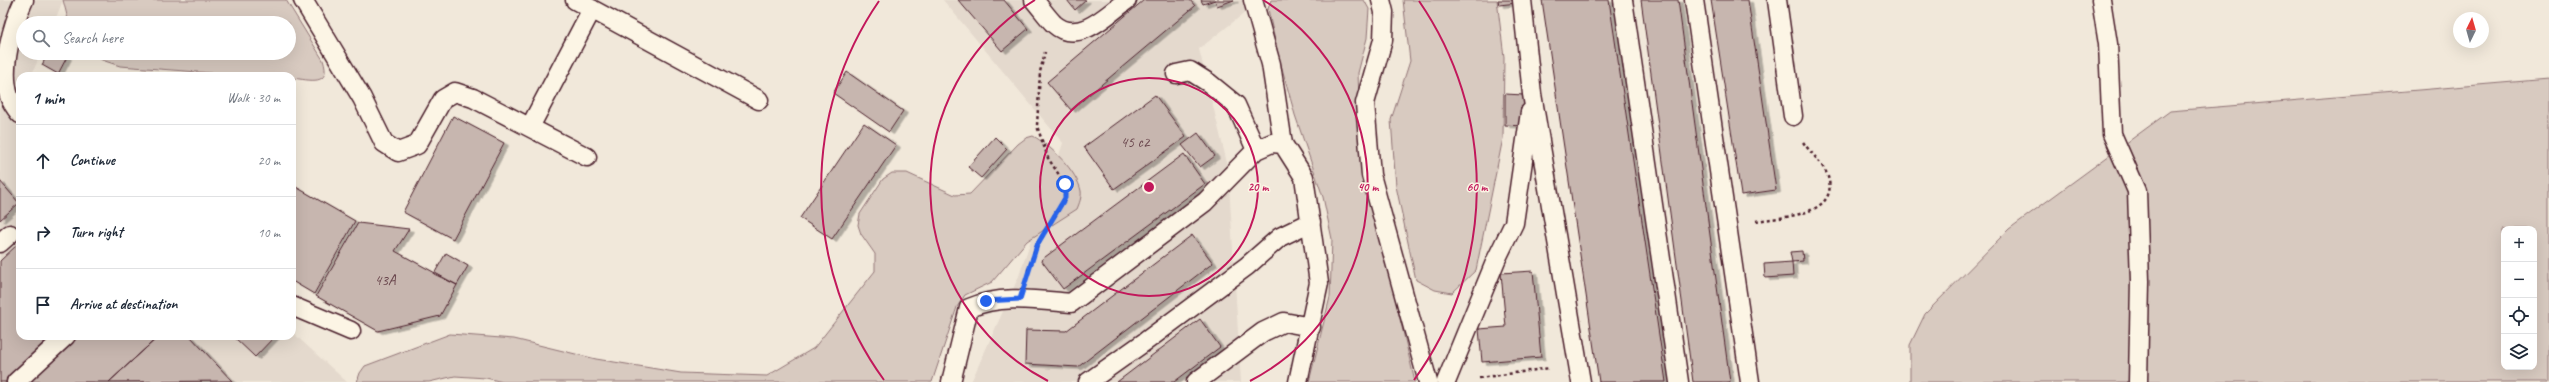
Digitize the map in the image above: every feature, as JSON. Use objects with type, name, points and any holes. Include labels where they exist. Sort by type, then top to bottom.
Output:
[{"type":"lane","points":[[17,16],[24,0]]},
{"type":"lane","points":[[303,0],[362,98],[384,143],[398,152],[417,145],[443,99],[455,92],[472,98],[587,157]]},
{"type":"lane","points":[[575,0],[759,100]]},
{"type":"lane","points":[[1034,0],[1055,25],[1068,31],[1086,31],[1127,0]]},
{"type":"lane","points":[[1253,0],[1271,64],[1283,144],[1304,177],[1319,283],[1311,327],[1298,382]]},
{"type":"lane","points":[[1381,0],[1384,12],[1383,40],[1365,103],[1371,174],[1428,382]]},
{"type":"lane","points":[[1522,0],[1532,94],[1581,382]]},
{"type":"lane","points":[[1623,0],[1679,382]]},
{"type":"lane","points":[[1694,0],[1750,382]]},
{"type":"lane","points":[[1777,0],[1793,116]]},
{"type":"lane","points":[[2102,0],[2108,44],[2112,134],[2137,191],[2140,281],[2138,382]]},
{"type":"lane","points":[[530,127],[592,9]]},
{"type":"lane","points":[[16,17],[13,24],[5,79],[9,97],[16,108]]},
{"type":"lane","points":[[1176,74],[1190,72],[1209,83],[1236,105],[1256,150]]},
{"type":"lane","points":[[1446,382],[1496,260],[1514,223],[1532,94]]},
{"type":"lane","points":[[951,382],[969,308],[986,301],[1020,299],[1071,303],[1205,202],[1256,150],[1272,143],[1283,144]]},
{"type":"lane","points":[[1088,382],[1146,342],[1247,266],[1280,237],[1311,222]]},
{"type":"lane","points":[[296,308],[351,331]]},
{"type":"lane","points":[[1196,382],[1263,332],[1284,322],[1311,327]]},
{"type":"lane","points":[[16,382],[62,340]]},
{"type":"path","points":[[1020,299],[1037,245],[1065,198],[1065,184],[1048,158],[1037,126],[1040,72],[1055,25]]},
{"type":"path","points":[[1728,226],[1809,212],[1822,206],[1828,192],[1827,175],[1799,136],[1793,116]]},
{"type":"path","points":[[1478,378],[1578,363]]},
{"type":"shaded area","points":[[0,0],[63,0],[57,16],[16,16],[16,60],[38,60],[33,72],[16,72],[16,340],[296,340],[296,336],[347,382],[0,382]]},
{"type":"shaded area","points":[[63,0],[286,0],[296,16],[67,16]]},
{"type":"shaded area","points":[[943,0],[1261,0],[1199,49],[1228,167],[1241,382],[971,382],[1019,276],[1063,143]]},
{"type":"shaded area","points":[[1271,0],[1364,0],[1369,9],[1367,38],[1358,73],[1361,154],[1415,382],[1309,382],[1330,297],[1332,239],[1323,197],[1295,115],[1278,54],[1268,9]]},
{"type":"shaded area","points":[[1403,0],[1497,0],[1504,57],[1503,138],[1476,270],[1452,293],[1435,290],[1416,280],[1396,186],[1391,120],[1410,61]]},
{"type":"shaded area","points":[[296,16],[323,60],[325,69],[322,78],[312,80],[296,78],[296,72],[198,72],[120,66],[102,60],[296,60]]},
{"type":"shaded area","points":[[2549,79],[2549,382],[1910,382],[1910,345],[1925,314],[2009,229],[2170,111]]},
{"type":"shaded area","points":[[1033,136],[1055,152],[1069,167],[1074,175],[1081,191],[1077,209],[1027,241],[992,282],[965,295],[957,307],[932,382],[503,382],[486,378],[455,376],[429,382],[357,382],[360,373],[365,366],[450,334],[514,339],[596,359],[681,373],[767,376],[814,348],[875,271],[875,254],[861,234],[858,225],[860,214],[883,179],[892,173],[907,173],[955,195],[970,194],[1018,144],[1026,138]]},
{"type":"building","points":[[958,0],[1004,0],[1028,29],[1002,51]]},
{"type":"building","points":[[1067,0],[1086,0],[1075,10]]},
{"type":"building","points":[[1144,0],[1190,0],[1195,6],[1071,110],[1047,82]]},
{"type":"building","points":[[1201,0],[1215,0],[1203,4]]},
{"type":"building","points":[[1215,0],[1234,0],[1217,6]]},
{"type":"building","points":[[1498,0],[1517,0],[1517,3],[1499,5]]},
{"type":"building","points":[[1542,0],[1609,0],[1666,382],[1599,382]]},
{"type":"building","points":[[1641,0],[1678,0],[1730,382],[1693,382]]},
{"type":"building","points":[[1711,0],[1748,0],[1776,190],[1741,195]]},
{"type":"building","points":[[44,60],[65,60],[59,72],[54,72],[42,65]]},
{"type":"building","points":[[847,72],[903,111],[889,132],[833,93]]},
{"type":"building","points":[[1505,94],[1524,95],[1523,126],[1505,125]]},
{"type":"building","points":[[1155,95],[1186,137],[1114,189],[1084,147]]},
{"type":"building","points":[[453,116],[504,143],[453,239],[403,212]]},
{"type":"building","points":[[864,123],[896,145],[832,239],[800,218]]},
{"type":"building","points":[[1198,133],[1215,156],[1200,167],[1182,145]]},
{"type":"building","points":[[995,137],[1007,149],[981,178],[968,167]]},
{"type":"building","points":[[1184,154],[1205,184],[1063,289],[1041,260]]},
{"type":"building","points":[[0,181],[16,200],[16,206],[0,220]]},
{"type":"building","points":[[296,187],[355,221],[314,294],[296,283]]},
{"type":"building","points":[[358,223],[409,229],[395,251],[457,285],[440,316],[378,331],[316,296]]},
{"type":"building","points":[[1192,235],[1213,263],[1078,367],[1025,364],[1026,330],[1066,331]]},
{"type":"building","points":[[16,246],[16,340],[155,340],[109,382],[0,382],[0,261]]},
{"type":"building","points":[[1802,251],[1803,261],[1792,262],[1790,252]]},
{"type":"building","points":[[446,253],[468,266],[457,285],[434,274]]},
{"type":"building","points":[[1792,262],[1793,276],[1765,278],[1764,264]]},
{"type":"building","points":[[1533,271],[1541,357],[1482,362],[1479,329],[1506,327],[1501,273]]},
{"type":"building","points":[[1200,319],[1220,347],[1174,382],[1117,382]]},
{"type":"building","points":[[155,340],[194,340],[232,381],[109,382]]},
{"type":"building","points":[[237,340],[271,340],[255,357]]},
{"type":"route","points":[[986,301],[1020,299],[1022,288],[1037,245],[1065,198],[1065,184]]}]
